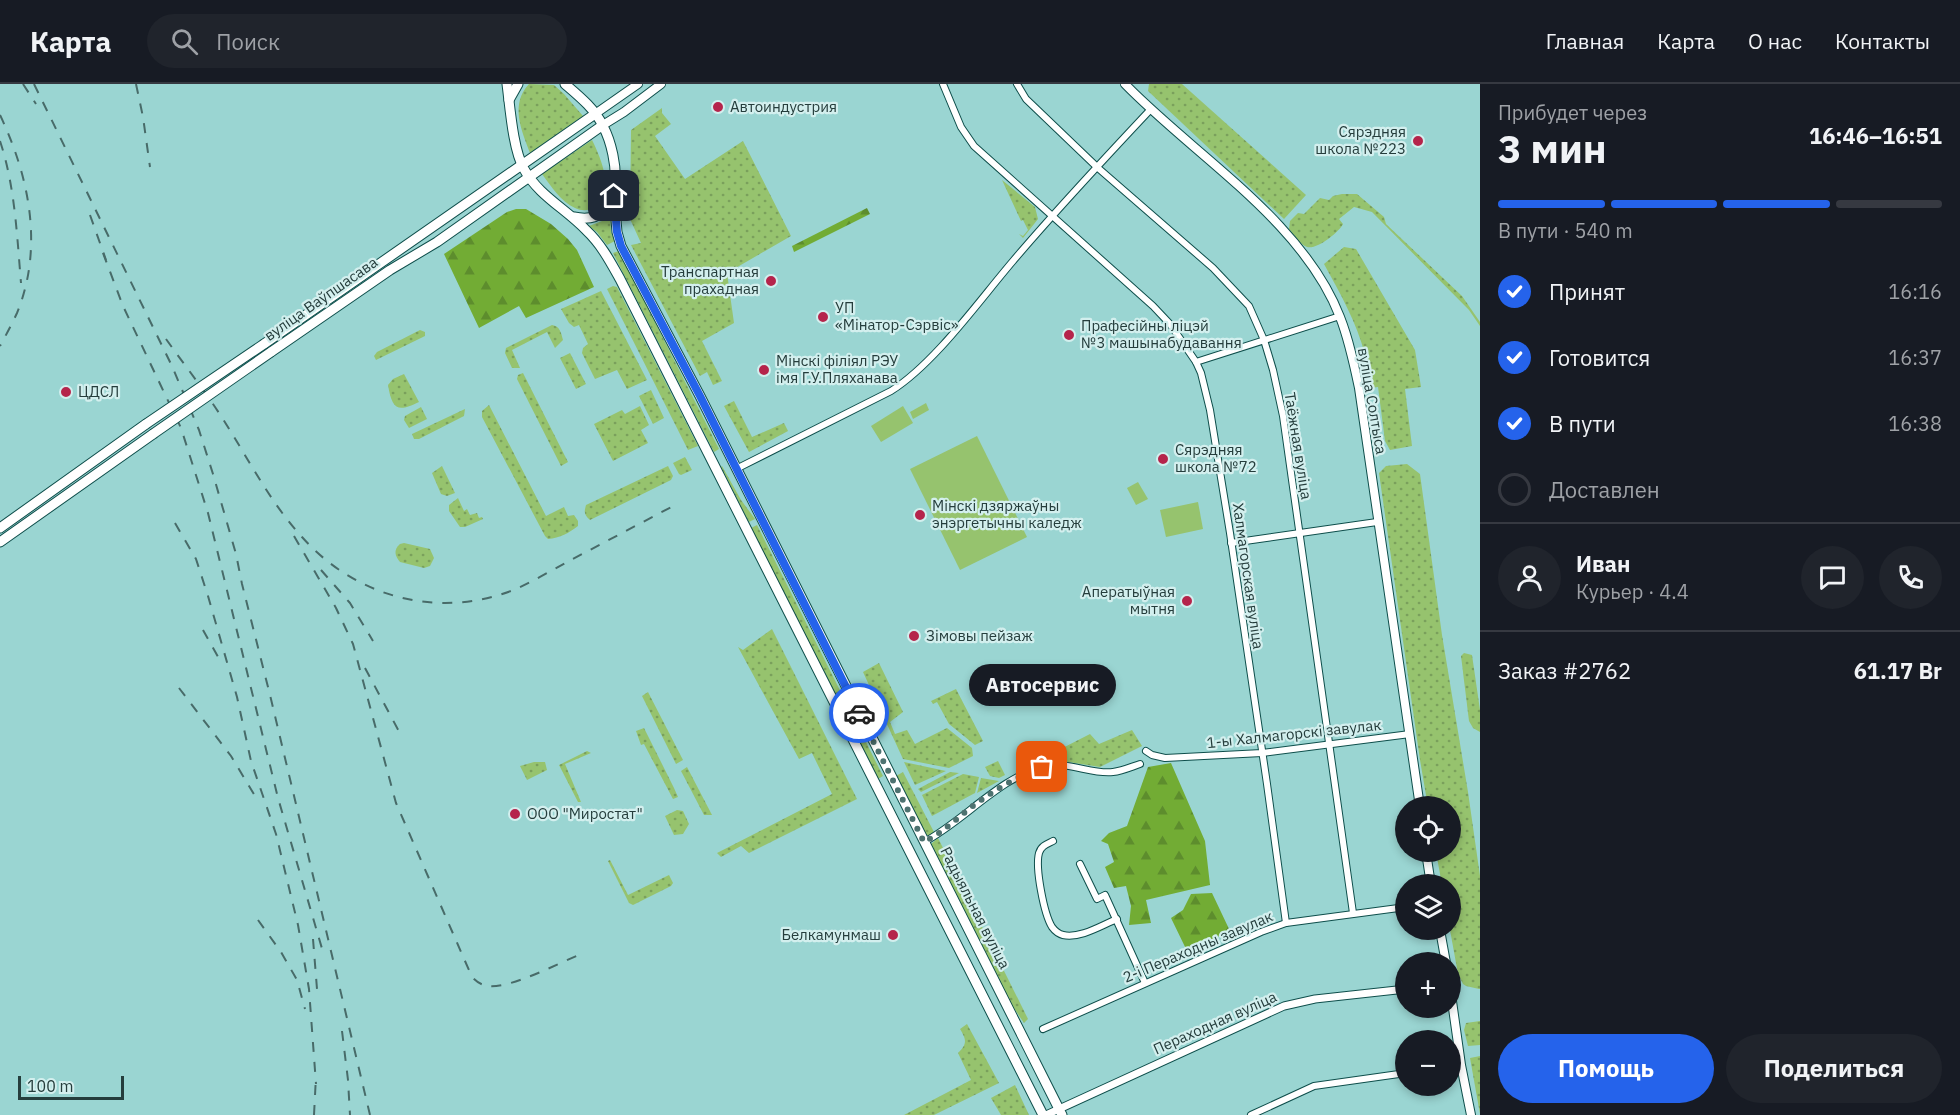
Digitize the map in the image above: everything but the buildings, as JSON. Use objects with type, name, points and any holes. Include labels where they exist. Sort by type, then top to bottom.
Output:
[{"type":"main road","points":[[507,84],[522,167],[539,190],[571,216],[598,243],[620,279],[955,942],[1045,1115]]},
{"type":"main road","points":[[509,100],[518,84]]},
{"type":"main road","name":"Радыяльная вуліца","points":[[565,84],[596,114],[610,144],[615,180],[617,232],[621,246],[700,396],[1061,1112]]},
{"type":"main road","name":"вуліца Ваўпшасава","points":[[0,528],[146,424],[522,167],[638,84]]},
{"type":"main road","name":"вуліца Ваўпшасава","points":[[0,542],[390,270],[437,242],[661,84]]},
{"type":"main road","name":"вуліца Солтыса","points":[[1125,84],[1281,227],[1322,282],[1340,316],[1359,388],[1418,796]]},
{"type":"main road","points":[[571,216],[583,219],[600,216],[608,208],[614,196]]},
{"type":"main road","points":[[955,942],[970,934]]},
{"type":"main road","points":[[1461,1065],[1471,1115]]},
{"type":"street","name":"Халмагорская вуліца","points":[[943,84],[962,127],[974,146],[1153,306],[1170,324],[1201,373],[1210,410],[1231,543],[1286,923]]},
{"type":"street","name":"Таёжная вуліца","points":[[1017,84],[1026,99],[1098,168],[1213,268],[1248,306],[1263,340],[1273,370],[1283,416],[1353,913]]},
{"type":"street","points":[[736,470],[891,391],[908,379],[942,344],[1052,216],[1151,109]]},
{"type":"street","points":[[1196,362],[1340,316]]},
{"type":"street","points":[[1231,543],[1377,522]]},
{"type":"street","name":"1-ы Халмагорскі завулак","points":[[1146,752],[1165,758],[1262,753],[1410,734]]},
{"type":"street","points":[[924,842],[938,835],[978,803],[1022,775],[1036,769],[1062,765],[1112,772],[1140,764]]},
{"type":"street","points":[[1053,841],[1042,848],[1038,864],[1051,926],[1062,935],[1070,935],[1083,933],[1117,919]]},
{"type":"street","points":[[1080,864],[1097,899],[1105,895],[1145,983]]},
{"type":"street","name":"2-і Пераходны завулак","points":[[1043,1029],[1286,923],[1395,908]]},
{"type":"street","name":"Пераходная вуліца","points":[[1045,1115],[1061,1112],[1284,1006],[1315,999],[1395,991]]},
{"type":"street","points":[[1251,1115],[1314,1086],[1395,1074]]},
{"type":"green space","points":[[529,84],[554,85],[583,116],[530,153],[519,117],[520,100]]},
{"type":"green space","points":[[1149,84],[1182,84],[1306,195],[1284,219],[1148,91]]},
{"type":"green space","points":[[662,108],[662,113],[671,124],[655,136],[685,179],[743,141],[791,236],[727,273],[734,323],[702,341],[722,381],[713,385],[707,372],[700,376],[631,245],[641,243],[630,219],[631,130]]},
{"type":"green space","points":[[592,140],[603,166],[606,186],[600,202],[591,209],[582,210],[565,202],[542,174]]},
{"type":"green space","points":[[1002,180],[1035,207],[1038,219],[1023,238],[1019,234],[1023,236],[1028,230],[1023,220],[1021,221]]},
{"type":"green space","points":[[1357,194],[1384,217],[1386,224],[1462,296],[1480,322],[1480,326],[1469,310],[1372,212],[1354,207],[1339,219],[1343,224],[1327,240],[1311,247],[1302,244],[1289,229],[1290,221],[1298,213],[1304,214],[1320,198],[1329,200],[1333,196]]},
{"type":"green space","points":[[867,208],[870,214],[794,252],[792,246]]},
{"type":"green space","points":[[526,209],[551,224],[568,239],[577,250],[594,287],[526,318],[519,306],[479,328],[444,254],[507,212]]},
{"type":"green space","points":[[610,216],[611,231],[615,241],[607,245],[589,226]]},
{"type":"green space","points":[[1344,247],[1356,249],[1415,350],[1421,387],[1405,389],[1412,446],[1390,450],[1385,441],[1378,387],[1371,388],[1362,343],[1348,308],[1324,264]]},
{"type":"green space","points":[[619,251],[719,449],[714,452],[613,253]]},
{"type":"green space","points":[[617,287],[698,446],[688,450],[607,289]]},
{"type":"green space","points":[[601,291],[647,380],[627,389],[617,370],[595,379],[582,353],[583,348],[588,344],[579,325],[574,327],[569,323],[561,309]]},
{"type":"green space","points":[[552,325],[561,332],[563,340],[555,348],[547,332],[512,350],[520,368],[512,368],[505,353],[506,348]]},
{"type":"green space","points":[[420,330],[425,332],[425,336],[376,360],[374,356],[377,352]]},
{"type":"green space","points":[[570,353],[586,384],[576,389],[560,358]]},
{"type":"green space","points":[[523,373],[568,462],[561,466],[517,379],[518,375]]},
{"type":"green space","points":[[404,374],[419,402],[401,408],[397,407],[391,399],[388,385],[393,379]]},
{"type":"green space","points":[[651,390],[664,418],[653,424],[639,396]]},
{"type":"green space","points":[[734,401],[752,437],[784,423],[788,431],[749,452],[724,406]]},
{"type":"green space","points":[[926,403],[929,410],[913,419],[910,412]]},
{"type":"green space","points":[[489,405],[546,516],[564,507],[568,516],[574,515],[578,521],[578,526],[571,531],[548,539],[545,536],[482,417],[482,411]]},
{"type":"green space","points":[[640,406],[649,425],[641,430],[648,443],[613,461],[594,424],[622,410],[625,414]]},
{"type":"green space","points":[[903,406],[913,423],[881,442],[871,426]]},
{"type":"green space","points":[[421,407],[427,419],[409,428],[404,420],[405,416]]},
{"type":"green space","points":[[465,409],[464,416],[419,439],[414,439],[412,434]]},
{"type":"green space","points":[[977,436],[1027,537],[960,570],[910,469]]},
{"type":"green space","points":[[685,457],[692,470],[681,475],[673,463]]},
{"type":"green space","points":[[1407,464],[1420,474],[1442,635],[1480,876],[1480,989],[1463,984],[1461,952],[1454,952],[1452,940],[1461,940],[1461,874],[1440,874],[1438,862],[1461,862],[1461,796],[1426,796],[1379,473],[1386,466]]},
{"type":"green space","points":[[442,466],[455,493],[447,496],[441,494],[432,473]]},
{"type":"green space","points":[[668,466],[673,476],[671,480],[590,520],[586,515],[586,505]]},
{"type":"green space","points":[[722,466],[741,500],[755,519],[749,522]]},
{"type":"green space","points":[[1138,482],[1148,499],[1136,505],[1127,488]]},
{"type":"green space","points":[[458,498],[464,511],[467,509],[470,515],[477,513],[479,518],[483,519],[460,527],[449,511],[449,505]]},
{"type":"green space","points":[[1198,502],[1203,529],[1166,537],[1160,510]]},
{"type":"green space","points":[[757,525],[883,776],[878,779],[751,528]]},
{"type":"green space","points":[[400,544],[430,549],[434,558],[430,566],[424,568],[400,562],[396,551]]},
{"type":"green space","points":[[772,629],[857,799],[749,853],[741,846],[721,857],[717,853],[832,794],[812,753],[799,759],[738,647],[743,650]]},
{"type":"green space","points":[[1464,653],[1472,655],[1480,710],[1480,732],[1473,728],[1469,721],[1461,656]]},
{"type":"green space","points":[[879,663],[903,712],[890,722],[895,734],[907,730],[915,744],[947,728],[972,748],[973,756],[949,768],[903,759],[863,672]]},
{"type":"green space","points":[[956,689],[983,741],[975,745],[949,724],[937,702],[933,704],[931,701]]},
{"type":"green space","points":[[648,692],[683,760],[676,764],[642,696]]},
{"type":"green space","points":[[644,728],[678,797],[673,799],[644,744],[641,745],[636,731]]},
{"type":"green space","points":[[1132,730],[1142,746],[1100,767],[1043,758],[1090,734],[1099,744]]},
{"type":"green space","points":[[587,751],[591,753],[565,764],[581,802],[578,802],[559,765]]},
{"type":"green space","points":[[998,761],[1005,775],[999,778],[990,776],[985,767]]},
{"type":"green space","points":[[545,762],[547,770],[527,780],[520,766]]},
{"type":"green space","points":[[904,762],[946,771],[915,785]]},
{"type":"green space","points":[[1171,763],[1205,841],[1210,885],[1146,900],[1151,923],[1129,925],[1131,906],[1126,886],[1114,888],[1105,867],[1114,862],[1108,844],[1101,841],[1109,833],[1127,826],[1148,767]]},
{"type":"green space","points":[[687,767],[712,815],[704,815],[681,771]]},
{"type":"green space","points":[[903,772],[935,834],[929,836],[924,833],[896,776]]},
{"type":"green space","points":[[950,772],[959,773],[921,792],[918,789]]},
{"type":"green space","points":[[963,774],[979,777],[975,793],[932,816],[922,795]]},
{"type":"green space","points":[[981,778],[999,781],[977,793]]},
{"type":"green space","points":[[677,810],[683,811],[689,824],[683,834],[674,835],[665,816]]},
{"type":"green space","points":[[938,838],[1028,1019],[1024,1023],[1013,1007],[931,844]]},
{"type":"green space","points":[[610,860],[628,895],[669,875],[673,883],[633,905],[629,903],[608,861]]},
{"type":"green space","points":[[1212,893],[1230,931],[1187,951],[1171,918],[1183,910],[1191,894]]},
{"type":"green space","points":[[1480,1021],[1480,1045],[1468,1046],[1464,1030],[1466,1023]]},
{"type":"green space","points":[[967,1024],[999,1083],[934,1115],[904,1115],[971,1080],[958,1053],[965,1041],[960,1029]]},
{"type":"green space","points":[[1480,1056],[1480,1114],[1470,1058]]},
{"type":"green space","points":[[1015,1085],[1029,1115],[1001,1115],[991,1098]]},
{"type":"railway","points":[[23,84],[36,104]]},
{"type":"railway","points":[[34,84],[172,366],[199,430],[236,554],[370,1115]]},
{"type":"railway","points":[[136,84],[150,167]]},
{"type":"railway","points":[[0,115],[19,162],[30,212],[31,237],[30,263],[25,288],[17,313],[0,346]]},
{"type":"railway","points":[[0,141],[12,193],[21,283]]},
{"type":"railway","points":[[90,215],[106,260]]},
{"type":"railway","points":[[103,253],[123,306],[181,428],[208,513],[278,798],[323,952]]},
{"type":"railway","points":[[166,339],[219,413],[278,508],[302,537],[324,558],[348,575],[373,588],[401,598],[458,603],[487,598],[516,589],[677,504]]},
{"type":"railway","points":[[175,523],[196,559],[237,697],[251,761],[276,834],[298,925],[309,989],[316,1084]]},
{"type":"railway","points":[[294,536],[336,608],[353,644],[396,803],[472,977],[488,986],[509,984],[581,954]]},
{"type":"railway","points":[[321,570],[350,603],[373,641]]},
{"type":"railway","points":[[203,630],[221,662]]},
{"type":"railway","points":[[365,668],[402,737]]},
{"type":"railway","points":[[179,688],[231,756],[258,801]]},
{"type":"railway","points":[[258,920],[281,952],[297,980],[305,1009]]},
{"type":"railway","points":[[313,939],[317,989]]},
{"type":"railway","points":[[342,1031],[350,1115]]},
{"type":"railway","points":[[314,1115],[316,1076]]},
{"type":"way so far","points":[[859,713],[924,842],[938,835],[978,803],[1022,775],[1042,767]]},
{"type":"place","name":"Автоиндустрия","points":[[718,107]]},
{"type":"place","name":"Сярэдняя школа №223","points":[[1418,141]]},
{"type":"place","name":"Транспартная прахадная","points":[[771,281]]},
{"type":"place","name":"УП «Мінатор-Сэрвіс»","points":[[823,317]]},
{"type":"place","name":"Прафесійны ліцэй №3 машынабудавання","points":[[1069,335]]},
{"type":"place","name":"Мінскі філіял РЭУ імя Г.У.Пляханава","points":[[764,370]]},
{"type":"place","name":"ЦДСЛ","points":[[66,392]]},
{"type":"place","name":"Сярэдняя школа №72","points":[[1163,459]]},
{"type":"place","name":"Мінскі дзяржаўны энэргетычны каледж","points":[[920,515]]},
{"type":"place","name":"Аператыўная мытня","points":[[1187,601]]},
{"type":"place","name":"Зімовы пейзаж","points":[[914,636]]},
{"type":"place","name":"Автосервис","points":[[1042,767]]},
{"type":"place","name":"ООО \"Миростат\"","points":[[515,814]]},
{"type":"place","name":"Белкамунмаш","points":[[893,935]]},
{"type":"route","points":[[614,196],[617,232],[621,246],[700,396],[859,713]]}]
